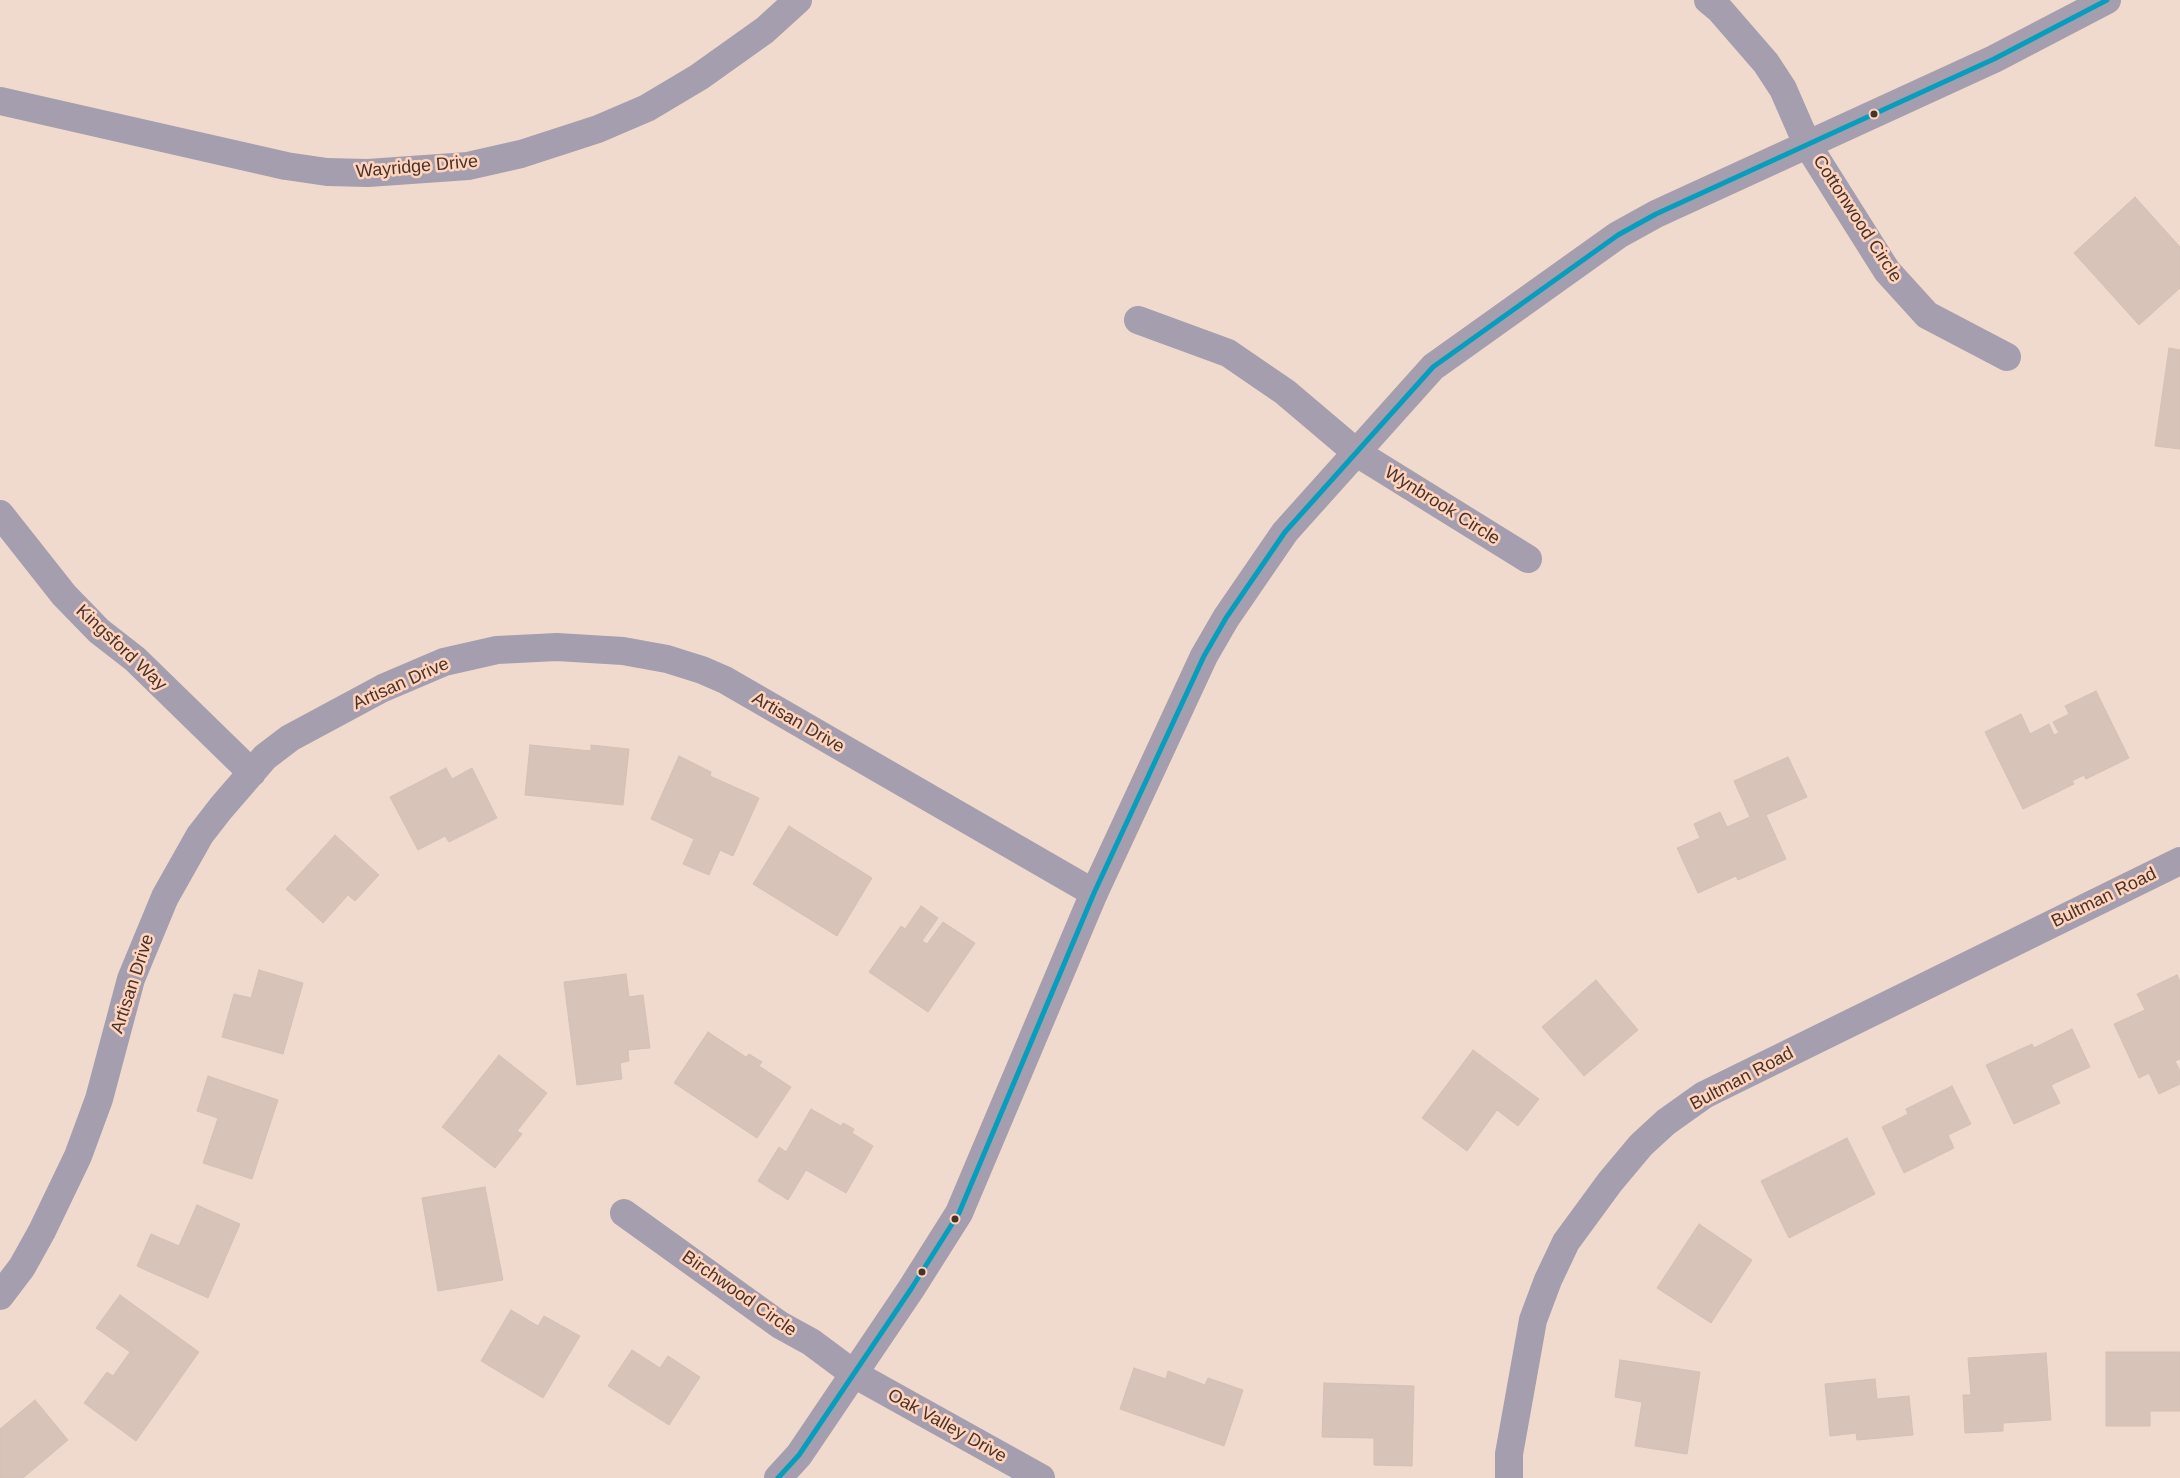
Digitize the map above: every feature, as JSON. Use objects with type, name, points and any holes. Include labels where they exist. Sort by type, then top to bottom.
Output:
[{"type":"street","name":"Wayridge Drive","points":[[0,101],[286,166],[327,172],[368,173],[468,166],[520,154],[589,131],[646,108],[699,78],[765,30],[798,0]]},
{"type":"street","name":"Cottonwood Circle","points":[[1708,0],[1720,10],[1766,63],[1786,94],[1807,144],[1887,272],[1927,316],[2007,358]]},
{"type":"street","points":[[778,1478],[799,1455],[959,1213],[1094,894],[1204,656],[1226,618],[1285,532],[1433,367],[1618,235],[1656,214],[1994,59],[2107,0]]},
{"type":"street","name":"Wynbrook Circle","points":[[1138,320],[1228,353],[1285,392],[1357,453],[1528,559]]},
{"type":"street","name":"Kingsford Way","points":[[0,514],[64,595],[99,631],[135,659],[252,773]]},
{"type":"street","name":"Artisan Drive","points":[[0,1296],[22,1267],[42,1231],[78,1156],[99,1099],[131,979],[165,897],[200,836],[265,758],[290,738],[383,688],[444,662],[497,650],[557,647],[623,651],[667,659],[725,680],[1094,894]]},
{"type":"street","name":"Bultman Road","points":[[1509,1478],[1509,1454],[1533,1320],[1548,1280],[1572,1234],[1610,1182],[1653,1133],[1704,1095],[2180,861]]},
{"type":"street","name":"Birchwood Circle","points":[[624,1212],[780,1325],[810,1342],[854,1374]]},
{"type":"street","name":"Oak Valley Drive","points":[[854,1374],[1041,1478]]},
{"type":"building","points":[[2135,197],[2180,247],[2180,288],[2139,325],[2074,253]]},
{"type":"building","points":[[2169,348],[2180,350],[2180,449],[2155,446]]},
{"type":"building","points":[[2096,691],[2129,758],[2086,779],[2084,775],[2072,781],[2074,784],[2023,809],[1985,732],[2021,714],[2030,734],[2049,724],[2054,735],[2059,733],[2053,722],[2069,714],[2065,706]]},
{"type":"building","points":[[530,745],[591,751],[591,745],[629,749],[623,805],[525,795]]},
{"type":"building","points":[[679,756],[711,772],[710,776],[759,798],[733,856],[720,850],[709,875],[683,864],[694,839],[651,819]]},
{"type":"building","points":[[1788,757],[1807,797],[1766,815],[1786,859],[1738,880],[1736,876],[1698,893],[1677,848],[1700,838],[1694,824],[1720,812],[1727,827],[1750,817],[1734,781]]},
{"type":"building","points":[[446,768],[452,779],[472,768],[497,818],[449,842],[445,836],[418,850],[390,797]]},
{"type":"building","points":[[789,826],[872,878],[837,936],[753,884]]},
{"type":"building","points":[[335,835],[379,875],[355,901],[348,895],[323,923],[286,889]]},
{"type":"building","points":[[921,906],[938,918],[922,941],[927,944],[943,922],[975,943],[928,1012],[869,972],[901,926],[905,929]]},
{"type":"building","points":[[259,970],[303,983],[283,1054],[222,1037],[234,994],[251,998]]},
{"type":"building","points":[[626,974],[629,997],[643,995],[650,1048],[628,1050],[629,1061],[620,1063],[622,1079],[577,1085],[564,982]]},
{"type":"building","points":[[2177,975],[2180,982],[2180,1059],[2175,1061],[2180,1071],[2180,1084],[2159,1094],[2149,1073],[2139,1078],[2114,1024],[2145,1010],[2137,994]]},
{"type":"building","points":[[1596,980],[1638,1030],[1584,1076],[1542,1027]]},
{"type":"building","points":[[2072,1029],[2090,1067],[2051,1085],[2060,1103],[2014,1124],[1986,1065],[2032,1044],[2034,1048]]},
{"type":"building","points":[[708,1032],[746,1057],[749,1054],[762,1062],[759,1066],[791,1087],[757,1138],[674,1083]]},
{"type":"building","points":[[1473,1050],[1539,1099],[1518,1126],[1497,1110],[1467,1151],[1422,1118]]},
{"type":"building","points":[[499,1055],[547,1093],[517,1131],[522,1134],[495,1168],[442,1127]]},
{"type":"building","points":[[208,1076],[278,1100],[252,1179],[203,1163],[218,1118],[197,1111]]},
{"type":"building","points":[[1952,1086],[1971,1124],[1948,1135],[1954,1148],[1904,1173],[1882,1127],[1908,1114],[1906,1109]]},
{"type":"building","points":[[811,1109],[841,1126],[843,1123],[854,1129],[852,1133],[873,1146],[846,1193],[806,1170],[788,1200],[758,1181],[779,1147],[786,1152]]},
{"type":"building","points":[[1847,1138],[1875,1194],[1789,1238],[1761,1181]]},
{"type":"building","points":[[485,1187],[503,1280],[438,1291],[422,1198]]},
{"type":"building","points":[[197,1205],[240,1224],[208,1298],[137,1266],[151,1234],[179,1246]]},
{"type":"building","points":[[1699,1224],[1752,1260],[1711,1323],[1657,1288]]},
{"type":"building","points":[[120,1295],[199,1352],[136,1441],[84,1403],[107,1372],[113,1376],[130,1352],[96,1328]]},
{"type":"building","points":[[511,1310],[538,1326],[544,1316],[580,1336],[543,1398],[481,1361]]},
{"type":"building","points":[[632,1350],[660,1368],[668,1356],[700,1377],[669,1425],[608,1386]]},
{"type":"building","points":[[2106,1352],[2180,1352],[2180,1411],[2150,1411],[2150,1426],[2106,1426]]},
{"type":"building","points":[[2046,1353],[2051,1420],[2003,1423],[2003,1431],[1965,1433],[1963,1395],[1971,1395],[1968,1358]]},
{"type":"building","points":[[1620,1360],[1700,1372],[1687,1454],[1635,1446],[1642,1402],[1615,1397]]},
{"type":"building","points":[[1134,1368],[1166,1379],[1168,1371],[1205,1385],[1208,1378],[1243,1390],[1224,1446],[1120,1409]]},
{"type":"building","points":[[1875,1379],[1877,1399],[1909,1396],[1913,1435],[1857,1440],[1856,1433],[1830,1436],[1825,1384]]},
{"type":"building","points":[[1324,1383],[1414,1386],[1412,1466],[1374,1465],[1374,1438],[1322,1437]]},
{"type":"building","points":[[35,1400],[68,1440],[23,1478],[0,1478],[0,1429]]},
{"type":"transit line","points":[[778,1478],[799,1455],[911,1289],[959,1213],[1094,893],[1204,656],[1226,618],[1285,532],[1433,367],[1618,235],[1656,214],[1994,59],[2107,0]]}]
